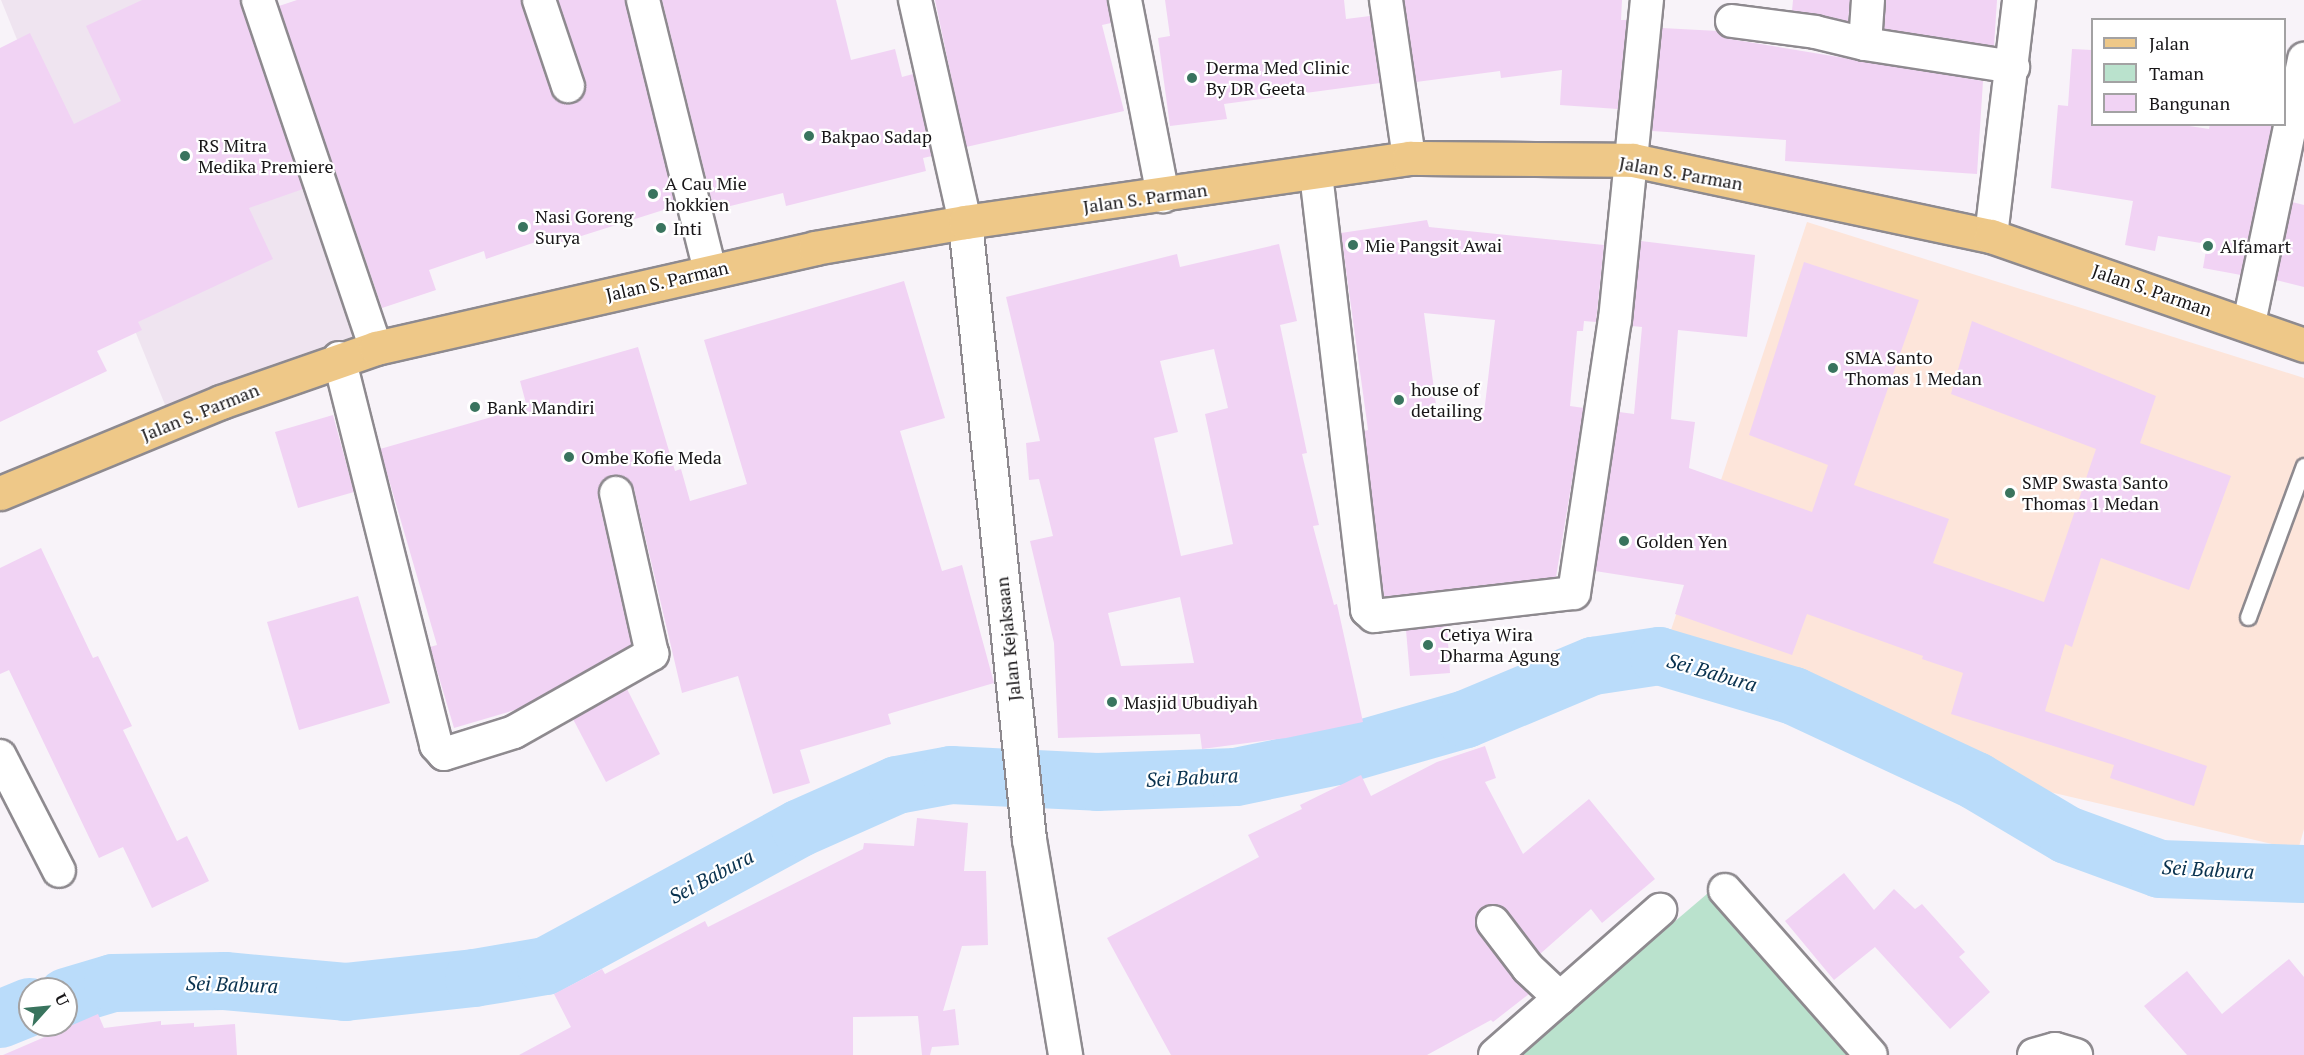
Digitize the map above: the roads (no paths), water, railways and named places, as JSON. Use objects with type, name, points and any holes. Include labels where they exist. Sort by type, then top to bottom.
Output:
[{"type":"main road","name":"Jalan S. Parman","points":[[0,493],[220,402],[339,358],[376,348],[710,270],[965,222],[1316,174],[1409,158],[1633,160],[1991,236],[2249,323],[2304,345]]},
{"type":"main road","name":"Jalan Kejaksaan","points":[[965,222],[1029,839],[1059,1054]]},
{"type":"street","points":[[258,0],[376,348]]},
{"type":"street","points":[[539,0],[568,86]]},
{"type":"street","points":[[643,0],[710,270]]},
{"type":"street","points":[[915,0],[965,222]]},
{"type":"street","points":[[1125,0],[1163,196]]},
{"type":"street","points":[[1386,0],[1409,158]]},
{"type":"street","points":[[1316,174],[1366,604],[1374,616],[1568,594],[1577,587],[1633,160],[1647,0]]},
{"type":"street","points":[[1865,44],[1868,0]]},
{"type":"street","points":[[1991,236],[2013,67],[2019,0]]},
{"type":"street","points":[[1732,21],[1815,32],[1865,44],[2013,67]]},
{"type":"street","points":[[2249,323],[2304,59]]},
{"type":"street","points":[[339,358],[436,745],[441,752],[514,732],[652,654],[616,493]]},
{"type":"street","points":[[0,756],[58,871]]},
{"type":"street","points":[[1725,890],[1871,1055]]},
{"type":"street","points":[[1495,1055],[1660,910]]},
{"type":"street","points":[[1493,922],[1522,960],[1560,998]]},
{"type":"street","points":[[2034,1055],[2055,1049],[2076,1055]]},
{"type":"lane","points":[[2248,617],[2304,466]]},
{"type":"waterway","name":"Sei Babura","points":[[78,993],[113,983],[225,981],[345,992],[474,978],[546,966],[800,828],[897,785],[951,775],[1097,782],[1236,777],[1337,756],[1466,719],[1593,666],[1659,656],[1794,696],[1976,781],[2067,835],[2160,869],[2304,874]]},
{"type":"waterway","name":"Sei Babura","points":[[0,1019],[18,1012]]},
{"type":"place","name":"Derma Med Clinic By DR Geeta","points":[[1192,78]]},
{"type":"place","name":"Bakpao Sadap","points":[[809,136]]},
{"type":"place","name":"RS Mitra Medika Premiere","points":[[185,156]]},
{"type":"place","name":"A Cau Mie hokkien","points":[[653,194]]},
{"type":"place","name":"Nasi Goreng Surya","points":[[523,227]]},
{"type":"place","name":"Inti","points":[[661,228]]},
{"type":"place","name":"Mie Pangsit Awai","points":[[1353,245]]},
{"type":"place","name":"Alfamart","points":[[2208,246]]},
{"type":"place","name":"SMA Santo Thomas 1 Medan","points":[[1833,368]]},
{"type":"place","name":"house of detailing","points":[[1399,400]]},
{"type":"place","name":"Bank Mandiri","points":[[475,407]]},
{"type":"place","name":"Ombe Kofie Meda","points":[[569,457]]},
{"type":"place","name":"SMP Swasta Santo Thomas 1 Medan","points":[[2010,493]]},
{"type":"place","name":"Golden Yen","points":[[1624,541]]},
{"type":"place","name":"Cetiya Wira Dharma Agung","points":[[1428,645]]},
{"type":"place","name":"Masjid Ubudiyah","points":[[1112,702]]}]
